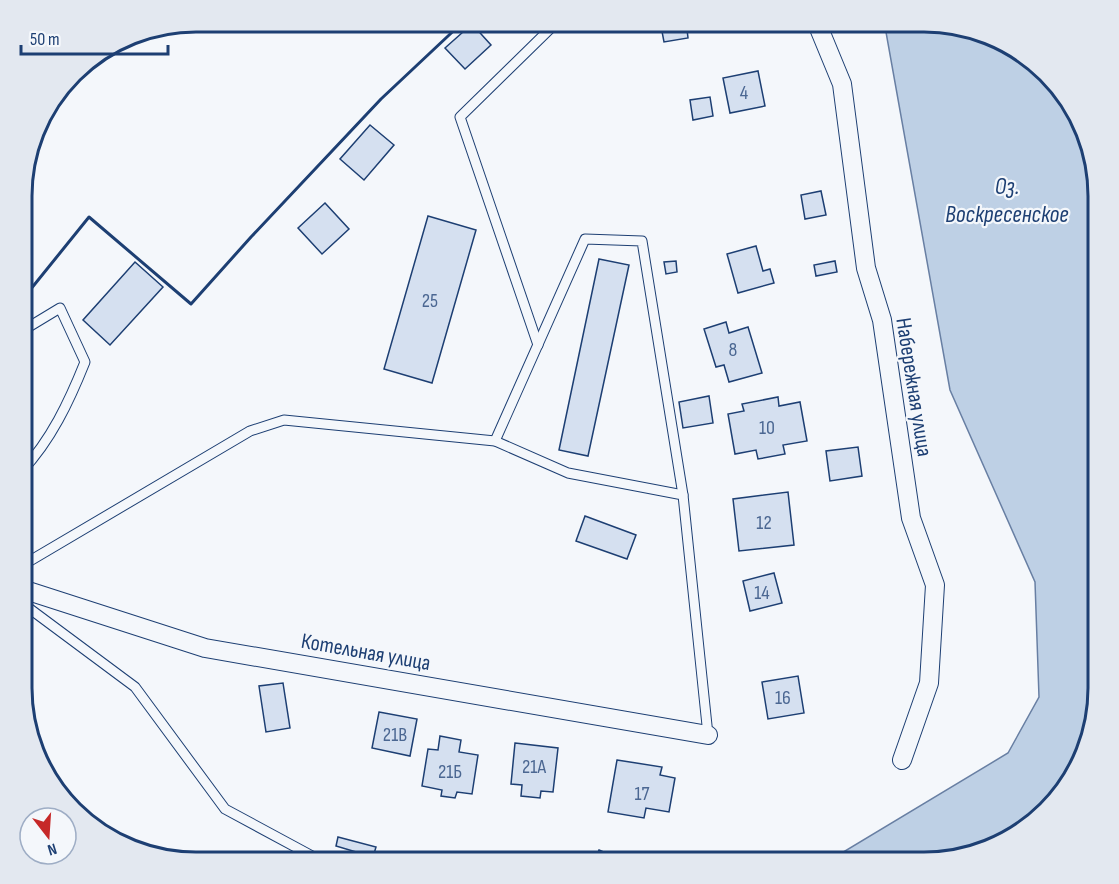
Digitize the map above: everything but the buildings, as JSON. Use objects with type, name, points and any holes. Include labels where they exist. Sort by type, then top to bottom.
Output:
[{"type":"street","name":"Набережная улица","points":[[821,32],[842,84],[866,268],[882,320],[911,518],[935,585],[929,683],[902,760]]},
{"type":"street","name":"Котельная улица","points":[[32,593],[205,648],[708,735]]},
{"type":"lane","points":[[538,345],[460,117],[547,32]]},
{"type":"lane","points":[[495,441],[585,239],[642,241],[684,495],[708,735]]},
{"type":"lane","points":[[32,325],[60,308],[85,362],[67,405],[32,460]]},
{"type":"lane","points":[[32,560],[250,431],[285,420],[495,441],[568,473],[684,495]]},
{"type":"lane","points":[[32,610],[135,687],[225,809],[305,852]]},
{"type":"water","name":"Оз. Воскресенское","points":[[886,32],[934,32],[955,35],[976,40],[1005,53],[1032,72],[1047,87],[1066,114],[1079,143],[1088,196],[1087,699],[1082,731],[1066,770],[1047,797],[1015,825],[986,840],[945,851],[843,852],[1008,753],[1039,697],[1035,582],[950,390]]},
{"type":"wall","points":[[32,288],[89,217],[191,304],[381,99],[452,32]]}]
